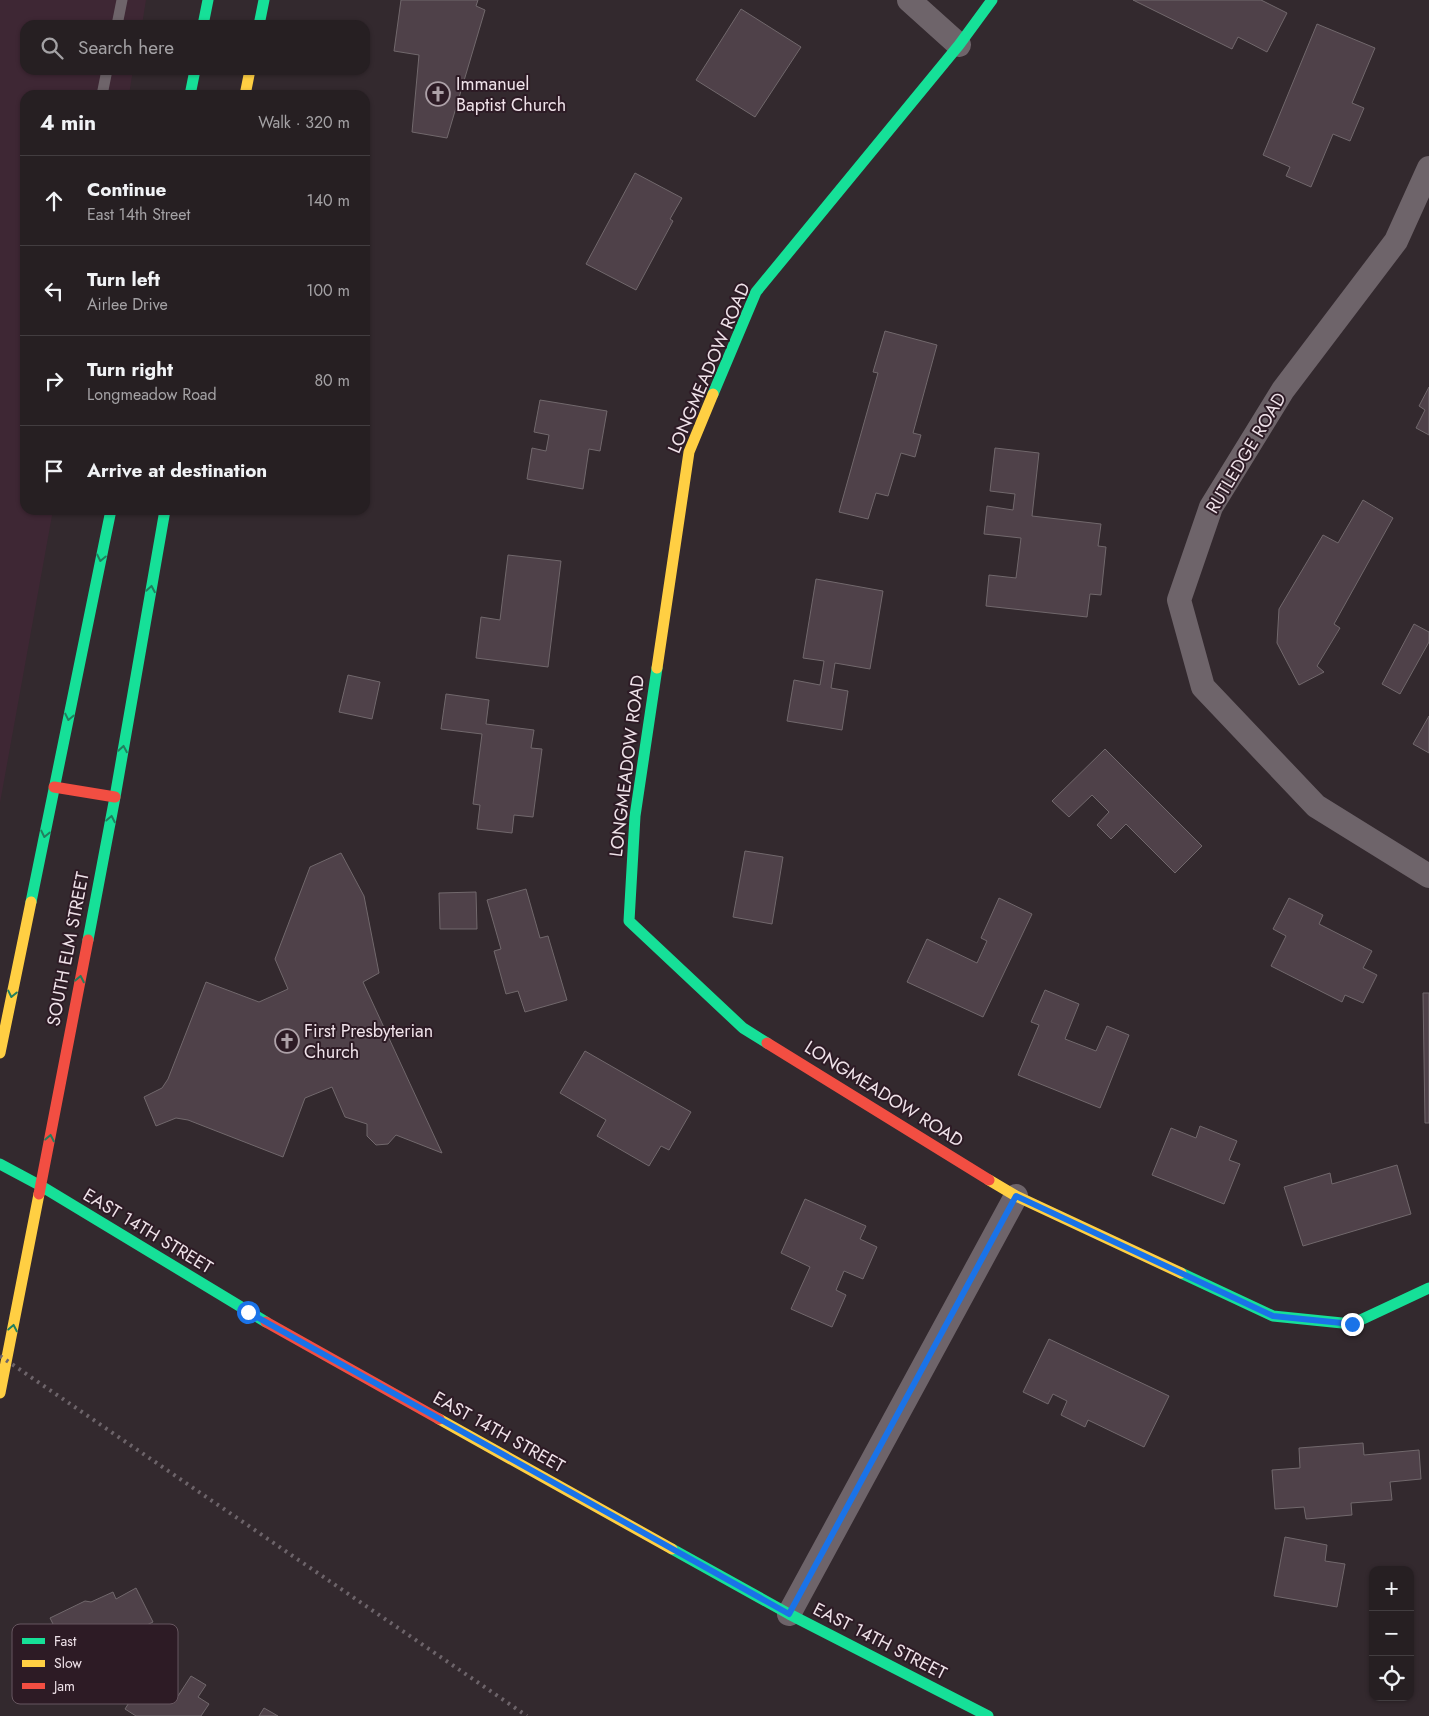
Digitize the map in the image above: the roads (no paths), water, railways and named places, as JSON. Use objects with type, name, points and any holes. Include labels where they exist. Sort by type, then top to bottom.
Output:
[{"type":"street","points":[[204,20],[208,0]]},
{"type":"street","points":[[260,20],[264,0]]},
{"type":"street","points":[[909,0],[959,45]]},
{"type":"street","name":"LONGMEADOW ROAD","points":[[992,0],[959,45],[756,292],[689,452],[635,816],[629,921],[743,1028],[1016,1196],[1273,1316],[1352,1324],[1429,1288]]},
{"type":"street","points":[[191,90],[194,75]]},
{"type":"street","points":[[246,90],[249,75]]},
{"type":"street","name":"RUTLEDGE ROAD","points":[[1429,168],[1396,241],[1283,390],[1211,508],[1179,600],[1203,687],[1316,806],[1429,876]]},
{"type":"street","points":[[0,1053],[110,515]]},
{"type":"street","name":"SOUTH ELM STREET","points":[[0,1393],[115,797],[163,515]]},
{"type":"street","points":[[54,786],[115,797]]},
{"type":"street","name":"EAST 14TH STREET","points":[[0,1164],[41,1186],[248,1312],[789,1614],[988,1716]]},
{"type":"street","points":[[789,1614],[1016,1196]]},
{"type":"lane","points":[[117,20],[122,0]]},
{"type":"lane","points":[[103,90],[106,75]]},
{"type":"railway","points":[[0,1356],[527,1716]]},
{"type":"place","name":"Immanuel Baptist Church","points":[[438,94]]},
{"type":"place","name":"First Presbyterian Church","points":[[287,1041]]}]
